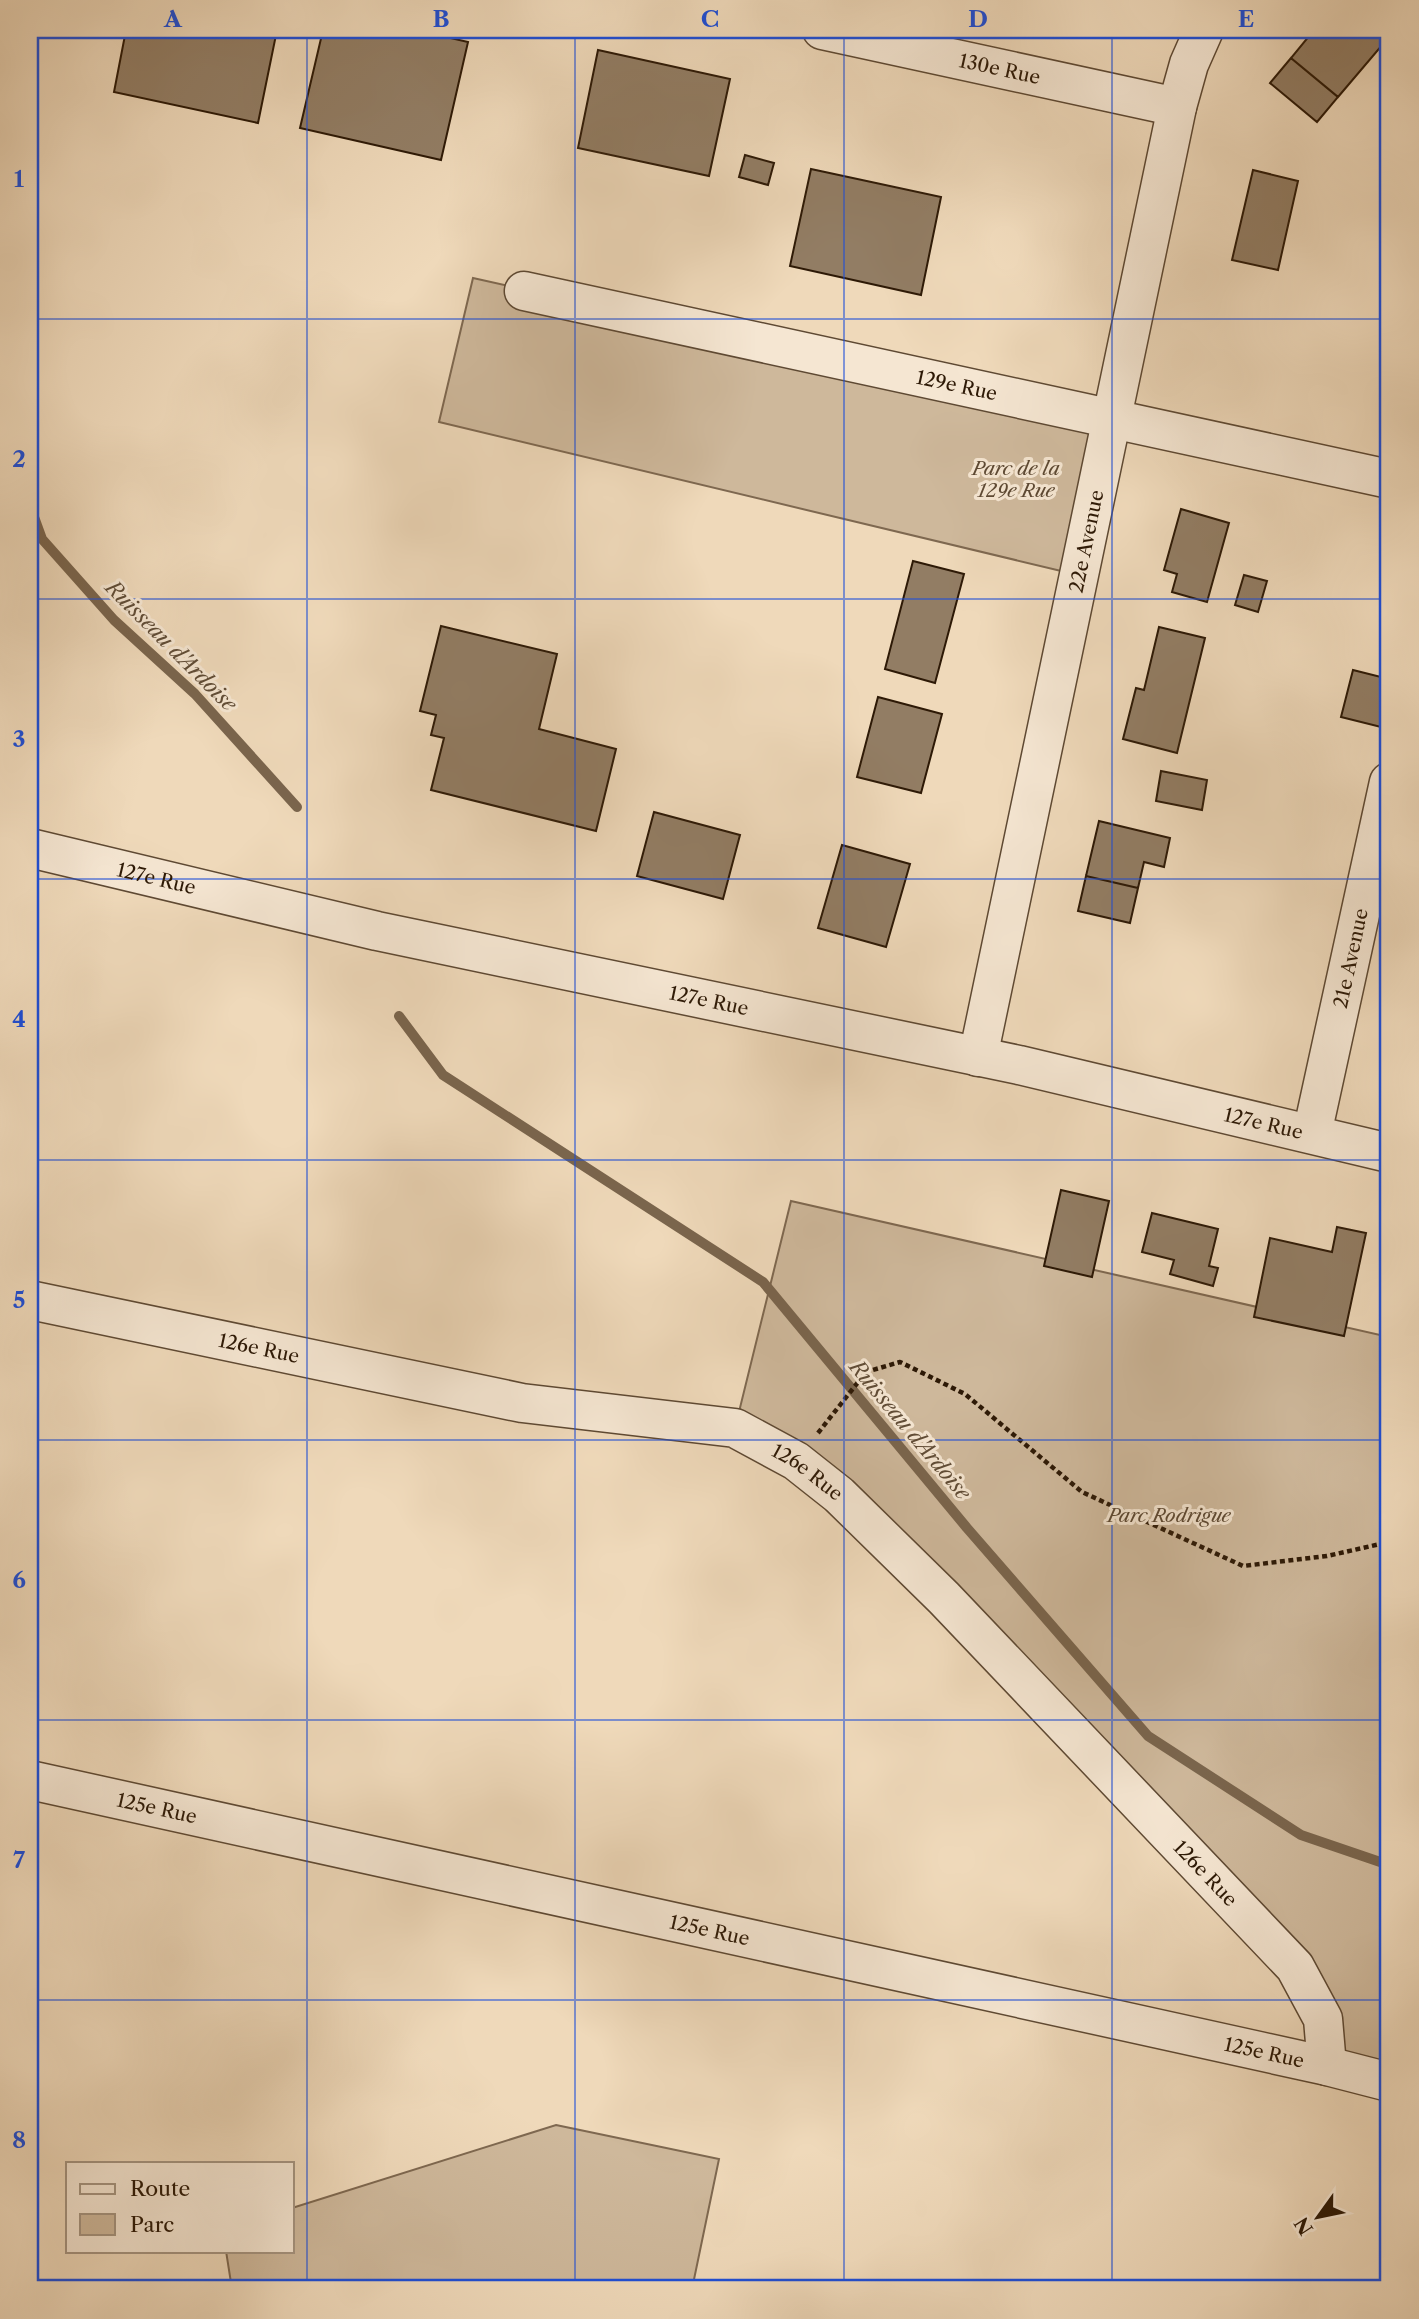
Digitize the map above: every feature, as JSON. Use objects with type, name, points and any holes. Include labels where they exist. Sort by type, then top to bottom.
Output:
[{"type":"street","name":"130e Rue","points":[[822,30],[1177,107]]},
{"type":"street","name":"22e Avenue","points":[[978,1057],[1177,107],[1189,64],[1204,30]]},
{"type":"street","name":"129e Rue","points":[[524,291],[1389,478]]},
{"type":"street","name":"21e Avenue","points":[[1312,1134],[1389,782]]},
{"type":"street","name":"127e Rue","points":[[30,848],[377,931],[978,1057],[1389,1153]]},
{"type":"street","name":"126e Rue","points":[[30,1300],[522,1403],[735,1428],[796,1461],[839,1495],[944,1598],[1295,1967],[1323,2019],[1327,2066]]},
{"type":"street","name":"125e Rue","points":[[30,1780],[1327,2066],[1389,2082]]},
{"type":"path","points":[[836,1410],[866,1372],[900,1362],[965,1394],[1082,1492],[1243,1566],[1327,1556],[1389,1542]]},
{"type":"green space","name":"Parc de la 129e Rue","points":[[473,278],[1110,419],[1078,575],[439,422]]},
{"type":"green space","name":"Parc Rodrigue","points":[[791,1201],[1389,1337],[1389,2082],[1327,2066],[1323,2019],[944,1598],[735,1428]]},
{"type":"green space","points":[[556,2125],[719,2159],[692,2289],[232,2289],[226,2252],[294,2252],[294,2207]]},
{"type":"building","points":[[126,30],[277,30],[258,123],[114,92]]},
{"type":"building","points":[[323,30],[416,30],[468,42],[441,160],[300,128]]},
{"type":"building","points":[[1314,30],[1387,30],[1389,37],[1338,97],[1291,58]]},
{"type":"building","points":[[598,50],[730,79],[709,176],[578,148]]},
{"type":"building","points":[[1291,58],[1338,97],[1317,122],[1270,83]]},
{"type":"building","points":[[745,155],[774,163],[768,185],[739,177]]},
{"type":"building","points":[[811,169],[941,197],[921,295],[790,266]]},
{"type":"building","points":[[1253,170],[1298,181],[1278,270],[1232,260]]},
{"type":"building","points":[[1181,509],[1229,523],[1207,602],[1172,592],[1177,574],[1164,570]]},
{"type":"building","points":[[913,561],[964,574],[935,683],[885,669]]},
{"type":"building","points":[[1244,575],[1267,581],[1258,612],[1235,605]]},
{"type":"building","points":[[441,626],[557,654],[539,729],[616,749],[596,831],[431,790],[444,738],[431,735],[436,715],[420,711]]},
{"type":"building","points":[[1159,627],[1205,638],[1177,753],[1123,739],[1136,688],[1144,690]]},
{"type":"building","points":[[1353,670],[1389,679],[1389,729],[1341,717]]},
{"type":"building","points":[[878,697],[942,714],[921,793],[857,777]]},
{"type":"building","points":[[1161,771],[1207,780],[1202,810],[1156,801]]},
{"type":"building","points":[[654,812],[740,835],[723,899],[637,876]]},
{"type":"building","points":[[1099,821],[1170,838],[1164,867],[1144,862],[1138,888],[1086,876]]},
{"type":"building","points":[[842,845],[910,864],[886,947],[818,928]]},
{"type":"building","points":[[1086,876],[1138,888],[1130,923],[1078,911]]},
{"type":"building","points":[[1061,1190],[1109,1201],[1092,1277],[1044,1266]]},
{"type":"building","points":[[1152,1213],[1218,1229],[1209,1266],[1218,1268],[1213,1286],[1170,1274],[1174,1260],[1142,1252]]},
{"type":"building","points":[[1337,1227],[1366,1233],[1344,1336],[1254,1317],[1270,1238],[1332,1252]]},
{"type":"waterway","name":"Ruisseau d'Ardoise","points":[[30,506],[42,539],[114,620],[195,694],[297,807]]},
{"type":"waterway","name":"Ruisseau d'Ardoise","points":[[399,1016],[443,1075],[763,1282],[967,1528],[1148,1736],[1301,1835],[1389,1865]]}]
